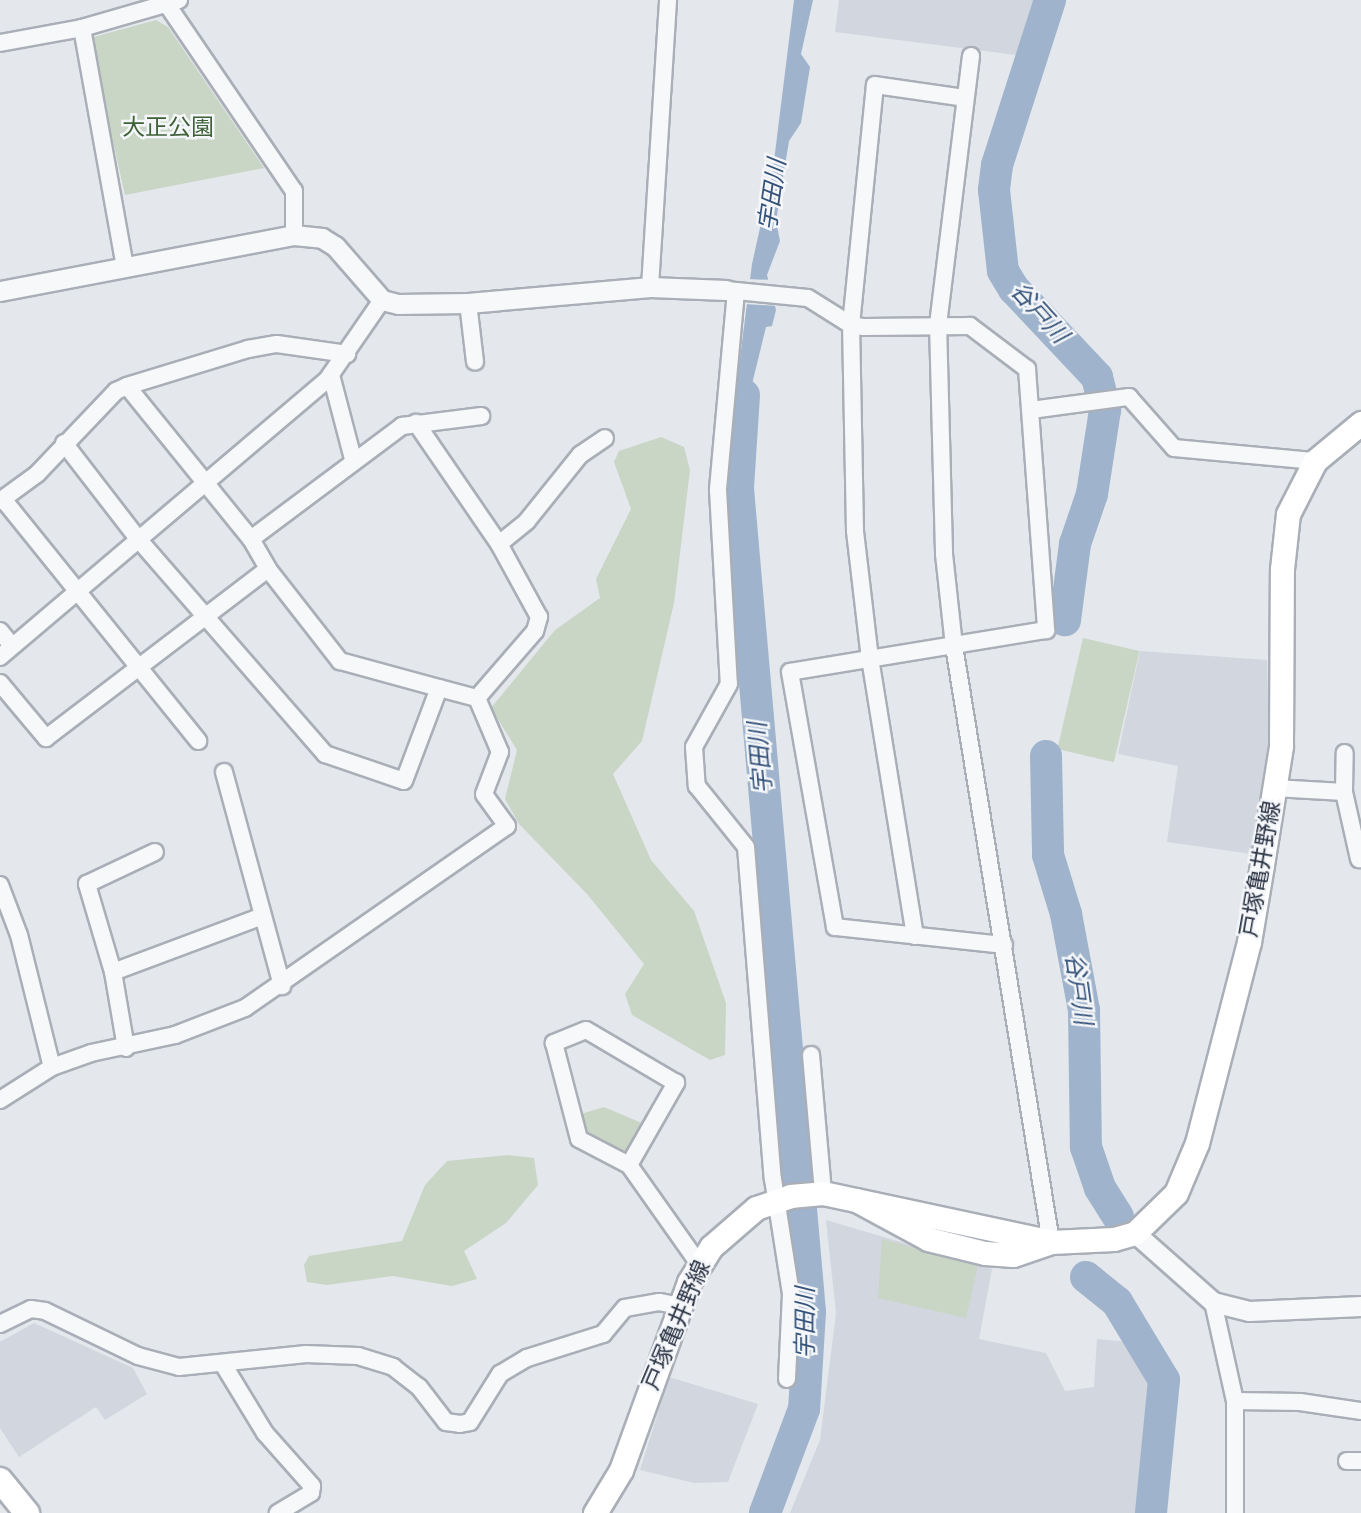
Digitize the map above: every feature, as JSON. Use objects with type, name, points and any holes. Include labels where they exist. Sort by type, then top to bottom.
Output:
[{"type":"main road","name":"戸塚亀井野線","points":[[595,1513],[621,1470],[699,1264],[734,1223],[784,1197],[819,1193],[1051,1242],[1114,1240],[1135,1233],[1176,1193],[1190,1167],[1249,942],[1281,746],[1282,569],[1288,514],[1315,461],[1361,423]]},
{"type":"main road","points":[[0,1480],[27,1513]]},
{"type":"street","points":[[650,287],[668,0]]},
{"type":"street","points":[[0,43],[82,29],[170,2],[294,191],[294,235]]},
{"type":"street","points":[[82,29],[125,268]]},
{"type":"street","points":[[971,56],[938,323],[944,554],[954,646],[1051,1242]]},
{"type":"street","points":[[915,936],[870,659],[855,531],[851,325],[875,85],[965,98]]},
{"type":"street","points":[[0,291],[294,235],[322,238],[335,246],[382,300],[468,303],[650,287],[808,298],[851,325],[938,323],[970,326],[1027,369],[1046,630],[790,672],[831,920],[835,927],[1004,946]]},
{"type":"street","points":[[737,291],[718,490],[729,684],[694,747],[698,786],[746,847],[784,1197],[791,1294],[788,1379]]},
{"type":"street","points":[[0,631],[6,651],[77,594],[331,376],[382,300]]},
{"type":"street","points":[[468,303],[475,362]]},
{"type":"street","points":[[198,741],[2,500],[37,474],[116,391],[127,386],[258,347],[298,344],[346,354]]},
{"type":"street","points":[[331,376],[353,459]]},
{"type":"street","points":[[127,386],[251,539],[268,569],[340,661],[477,698]]},
{"type":"street","points":[[1031,410],[1129,397],[1174,448],[1315,461]]},
{"type":"street","points":[[251,539],[353,459],[402,426],[481,416]]},
{"type":"street","points":[[416,424],[499,544],[539,617],[535,631],[477,698]]},
{"type":"street","points":[[499,544],[527,520],[580,455],[605,438]]},
{"type":"street","points":[[64,443],[139,540],[325,754],[404,781],[439,688]]},
{"type":"street","points":[[0,683],[46,738],[268,569]]},
{"type":"street","points":[[0,1100],[52,1068],[91,1053],[126,1048],[175,1035],[245,1008],[282,986],[507,826],[484,794],[500,752],[477,698]]},
{"type":"street","points":[[1345,753],[1344,792],[1359,859]]},
{"type":"street","points":[[224,772],[260,917],[282,986]]},
{"type":"street","points":[[1274,788],[1344,792]]},
{"type":"street","points":[[126,1048],[113,972],[87,884],[155,852]]},
{"type":"street","points":[[0,885],[19,935],[52,1068]]},
{"type":"street","points":[[113,972],[260,917]]},
{"type":"street","points":[[629,1165],[676,1083],[586,1030],[554,1043],[579,1139],[629,1165],[699,1264]]},
{"type":"street","points":[[811,1055],[819,1193]]},
{"type":"street","points":[[0,1079],[19,1086]]},
{"type":"street","points":[[1135,1233],[1213,1302],[1249,1311],[1361,1306]]},
{"type":"street","points":[[0,1324],[31,1309],[45,1311],[138,1356],[179,1367],[306,1354],[358,1356],[393,1367],[419,1387],[446,1422],[460,1424],[470,1422],[500,1374],[527,1358],[603,1334],[625,1308],[659,1302],[681,1306]]},
{"type":"street","points":[[1213,1302],[1236,1401],[1235,1513]]},
{"type":"street","points":[[223,1364],[265,1433],[312,1486],[311,1493],[278,1513]]},
{"type":"street","points":[[1236,1401],[1300,1402],[1361,1410]]},
{"type":"shaded area","points":[[839,0],[1046,0],[1024,56],[835,32]]},
{"type":"shaded area","points":[[1140,651],[1267,660],[1269,738],[1252,854],[1167,842],[1178,766],[1118,754]]},
{"type":"shaded area","points":[[826,1220],[992,1269],[979,1339],[1046,1353],[1065,1391],[1094,1387],[1097,1339],[1139,1343],[1154,1366],[1139,1513],[790,1513],[820,1440],[836,1313]]},
{"type":"shaded area","points":[[34,1323],[133,1368],[147,1394],[105,1420],[96,1407],[19,1457],[0,1428],[0,1342]]},
{"type":"shaded area","points":[[669,1377],[758,1404],[728,1482],[694,1483],[640,1470]]},
{"type":"green space","name":"大正公園","points":[[156,20],[168,27],[264,168],[125,195],[90,38]]},
{"type":"green space","points":[[661,437],[684,447],[690,470],[674,603],[642,741],[613,774],[651,860],[694,911],[726,1003],[725,1055],[710,1060],[632,1015],[625,994],[644,964],[587,894],[519,824],[505,799],[517,750],[491,708],[555,630],[600,598],[596,579],[631,509],[614,462],[619,451]]},
{"type":"green space","points":[[1083,638],[1140,651],[1114,762],[1057,749]]},
{"type":"green space","points":[[604,1107],[644,1124],[629,1155],[585,1130],[581,1114]]},
{"type":"green space","points":[[508,1155],[534,1158],[538,1185],[506,1223],[464,1251],[477,1279],[452,1286],[393,1276],[327,1285],[307,1282],[304,1265],[309,1256],[402,1241],[425,1185],[447,1161]]},
{"type":"green space","points":[[882,1239],[978,1265],[966,1318],[878,1298]]},
{"type":"water","points":[[794,0],[813,0],[801,54],[810,67],[801,123],[789,141],[776,221],[780,241],[767,275],[776,310],[772,326],[766,327],[737,445],[738,374],[752,264],[773,169]]},
{"type":"pier","points":[[747,279],[772,280],[779,306],[744,304]]},
{"type":"waterway","name":"谷戸川","points":[[1050,0],[997,165],[994,190],[1003,271],[1014,289],[1097,377],[1105,410],[1092,494],[1075,544],[1065,620]]},
{"type":"waterway","name":"宇田川","points":[[744,395],[738,489],[810,1312],[804,1409],[765,1513]]},
{"type":"waterway","name":"谷戸川","points":[[1046,756],[1048,855],[1066,914],[1084,1010],[1086,1147],[1100,1188],[1118,1217]]},
{"type":"waterway","name":"谷戸川","points":[[1086,1277],[1117,1302],[1164,1380],[1151,1513]]}]
